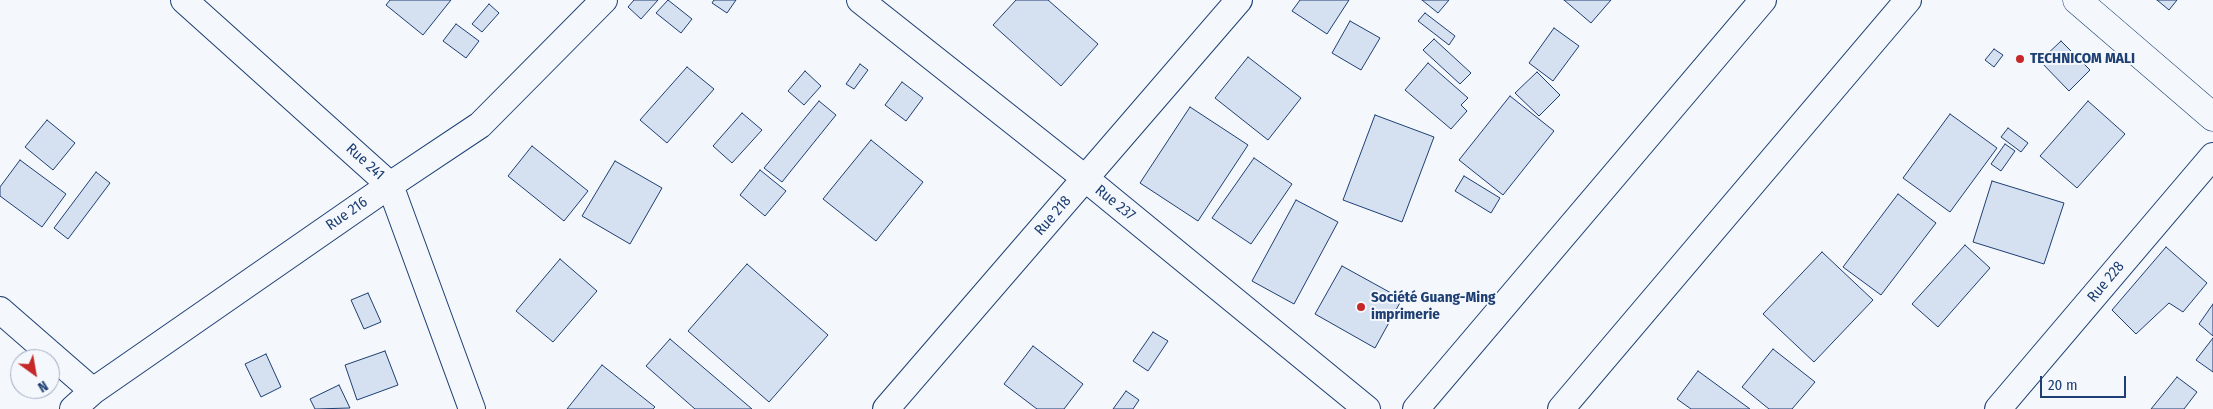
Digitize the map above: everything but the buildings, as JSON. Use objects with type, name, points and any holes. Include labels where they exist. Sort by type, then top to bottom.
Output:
[{"type":"street","name":"Rue 241","points":[[184,0],[390,185],[472,409]]},
{"type":"street","name":"Rue 237","points":[[860,0],[1086,179],[1367,409]]},
{"type":"street","name":"Rue 218","points":[[886,409],[1239,0]]},
{"type":"street","points":[[1416,409],[1763,0]]},
{"type":"street","points":[[1561,409],[1908,0]]},
{"type":"street","points":[[2077,0],[2213,117]]},
{"type":"street","name":"Rue 216","points":[[72,409],[93,391],[390,185],[480,125],[599,2]]},
{"type":"street","name":"Rue 228","points":[[1998,409],[2213,156]]},
{"type":"street","points":[[0,310],[93,391]]},
{"type":"place","name":"TECHNICOM MALI","points":[[2020,59]]},
{"type":"place","name":"Société Guang-Ming imprimerie","points":[[1361,307]]}]
